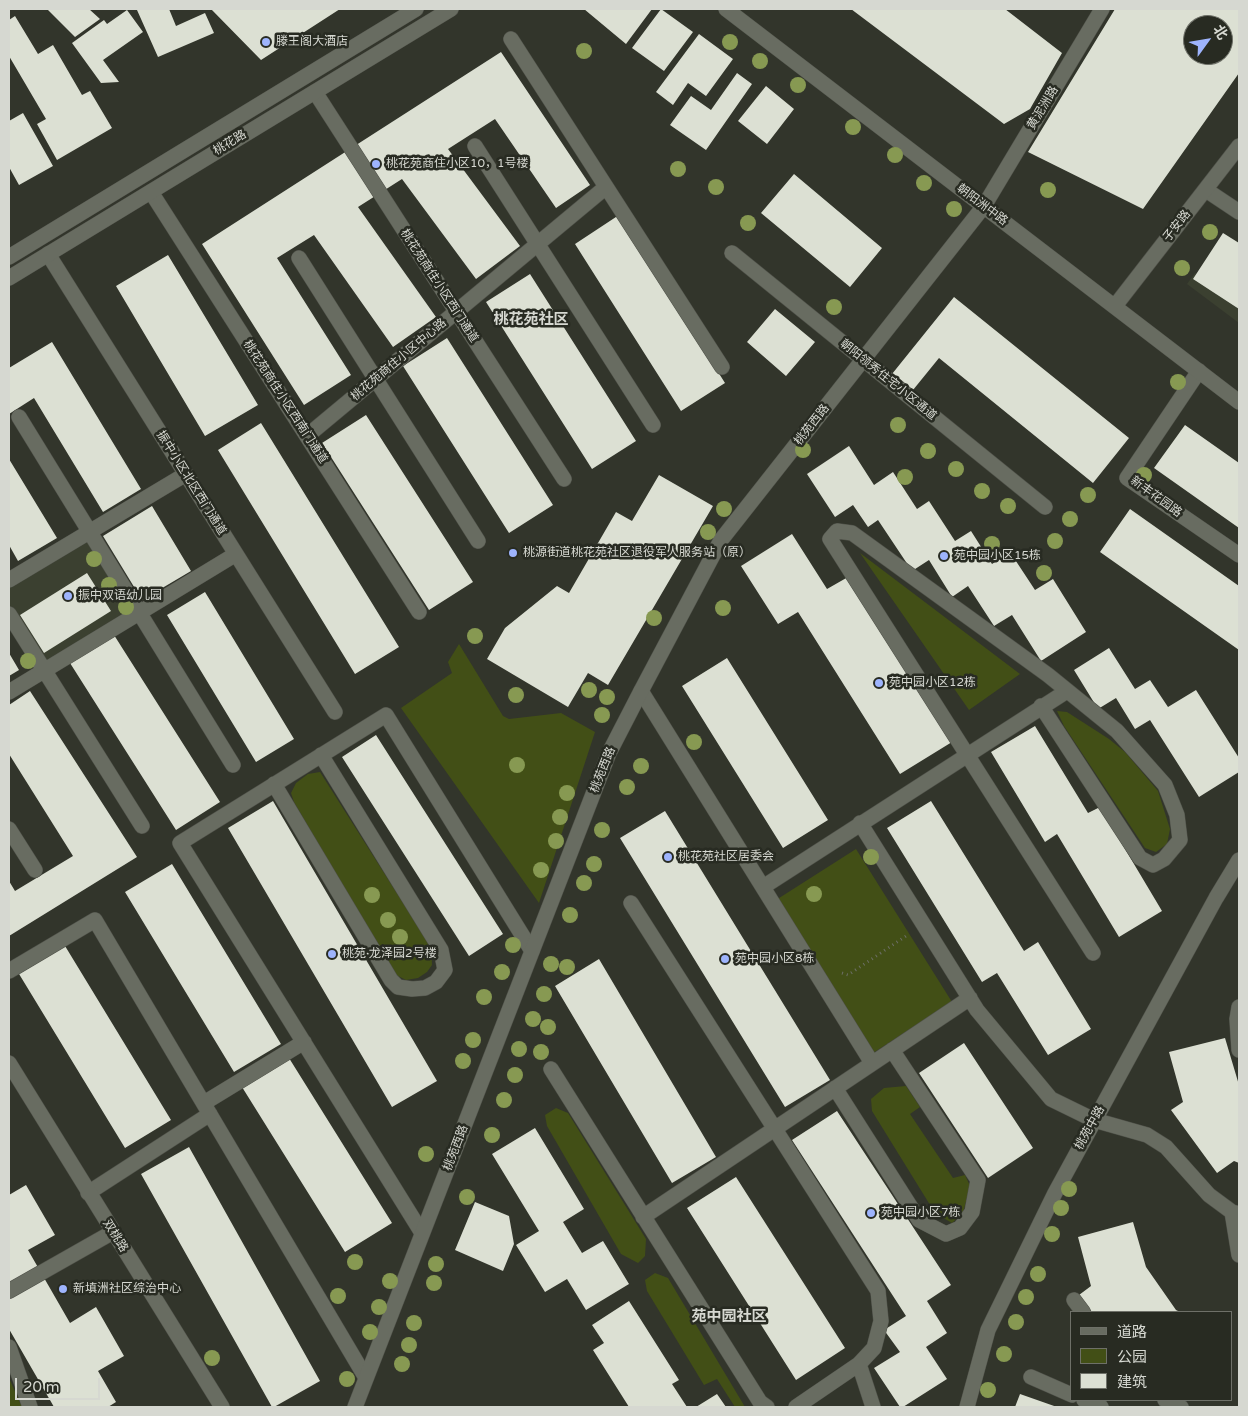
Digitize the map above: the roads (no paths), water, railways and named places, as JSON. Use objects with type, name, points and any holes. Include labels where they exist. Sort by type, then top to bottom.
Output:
[{"type":"street","name":"桃花路","points":[[9,256],[416,9]]},
{"type":"street","name":"桃花路","points":[[9,278],[451,9]]},
{"type":"street","name":"朝阳洲中路","points":[[726,9],[1239,402]]},
{"type":"street","name":"黄泥洲路","points":[[984,206],[1102,9]]},
{"type":"street","points":[[511,39],[722,368]]},
{"type":"street","name":"桃花苑商住小区西门通道","points":[[314,92],[564,479]]},
{"type":"street","points":[[475,146],[653,425]]},
{"type":"street","name":"子安路","points":[[1115,306],[1239,146]]},
{"type":"street","name":"桃花苑商住小区中心路","points":[[307,436],[606,187]]},
{"type":"street","points":[[1206,190],[1239,212]]},
{"type":"street","name":"桃花苑商住小区西南门通道","points":[[151,192],[419,612]]},
{"type":"street","name":"桃苑西路","points":[[355,1407],[609,752],[721,540],[984,206]]},
{"type":"street","name":"朝阳领秀住宅小区通道","points":[[732,253],[1044,507]]},
{"type":"street","name":"振中小区北区西门通道","points":[[48,254],[335,712]]},
{"type":"street","points":[[299,258],[478,541]]},
{"type":"street","name":"新丰花园路","points":[[1199,371],[1127,478],[1239,556]]},
{"type":"street","points":[[19,417],[233,765]]},
{"type":"street","points":[[9,580],[186,474]]},
{"type":"street","points":[[1041,706],[1140,858],[1152,865],[1164,859],[1180,840],[1177,815],[1165,785],[1118,731],[1067,691],[852,533],[837,531],[830,539],[1093,953]]},
{"type":"street","points":[[9,692],[236,554]]},
{"type":"street","points":[[9,614],[142,826]]},
{"type":"street","points":[[641,691],[872,1063]]},
{"type":"street","points":[[763,887],[1067,691]]},
{"type":"street","points":[[422,1233],[180,843],[386,715],[532,951]]},
{"type":"street","points":[[274,784],[391,980],[398,988],[412,989],[425,988],[436,982],[445,970],[441,950],[321,755]]},
{"type":"street","points":[[860,823],[970,998],[1050,1099],[1094,1120],[1146,1135],[1166,1147],[1209,1195],[1236,1213],[1239,1255]]},
{"type":"street","points":[[9,829],[34,870]]},
{"type":"street","name":"桃苑中路","points":[[966,1407],[988,1330],[1054,1193],[1211,907],[1239,860]]},
{"type":"street","points":[[631,903],[878,1291],[881,1321],[874,1348],[859,1364],[796,1407]]},
{"type":"street","points":[[9,971],[95,920],[366,1378]]},
{"type":"street","points":[[643,1216],[970,998]]},
{"type":"street","points":[[1239,1007],[1237,1018],[1239,1050]]},
{"type":"street","points":[[88,1193],[304,1042]]},
{"type":"street","points":[[835,1088],[919,1220],[946,1234],[960,1228],[972,1212],[978,1180],[892,1050]]},
{"type":"street","name":"双桃路","points":[[9,1063],[222,1407]]},
{"type":"street","points":[[551,1070],[762,1406]]},
{"type":"street","points":[[9,1291],[113,1232]]},
{"type":"street","points":[[1074,1300],[1082,1311]]},
{"type":"street","points":[[9,1347],[30,1407]]},
{"type":"street","points":[[859,1364],[873,1407]]},
{"type":"street","points":[[1031,1377],[1070,1394]]},
{"type":"street","points":[[1086,1401],[1101,1407]]},
{"type":"street","points":[[1167,1401],[1181,1407]]},
{"type":"place","name":"滕王阁大酒店","points":[[266,42]]},
{"type":"place","name":"桃花苑商住小区10，1号楼","points":[[376,164]]},
{"type":"place","name":"桃源街道桃花苑社区退役军人服务站（原）","points":[[513,553]]},
{"type":"place","name":"苑中园小区15栋","points":[[944,556]]},
{"type":"place","name":"振中双语幼儿园","points":[[68,596]]},
{"type":"place","name":"苑中园小区12栋","points":[[879,683]]},
{"type":"place","name":"桃花苑社区居委会","points":[[668,857]]},
{"type":"place","name":"桃苑·龙泽园2号楼","points":[[332,954]]},
{"type":"place","name":"苑中园小区8栋","points":[[725,959]]},
{"type":"place","name":"苑中园小区7栋","points":[[871,1213]]},
{"type":"place","name":"新填洲社区综治中心","points":[[63,1289]]},
{"type":"district","name":"桃花苑社区","points":[[531,320]]},
{"type":"district","name":"苑中园社区","points":[[729,1317]]}]
